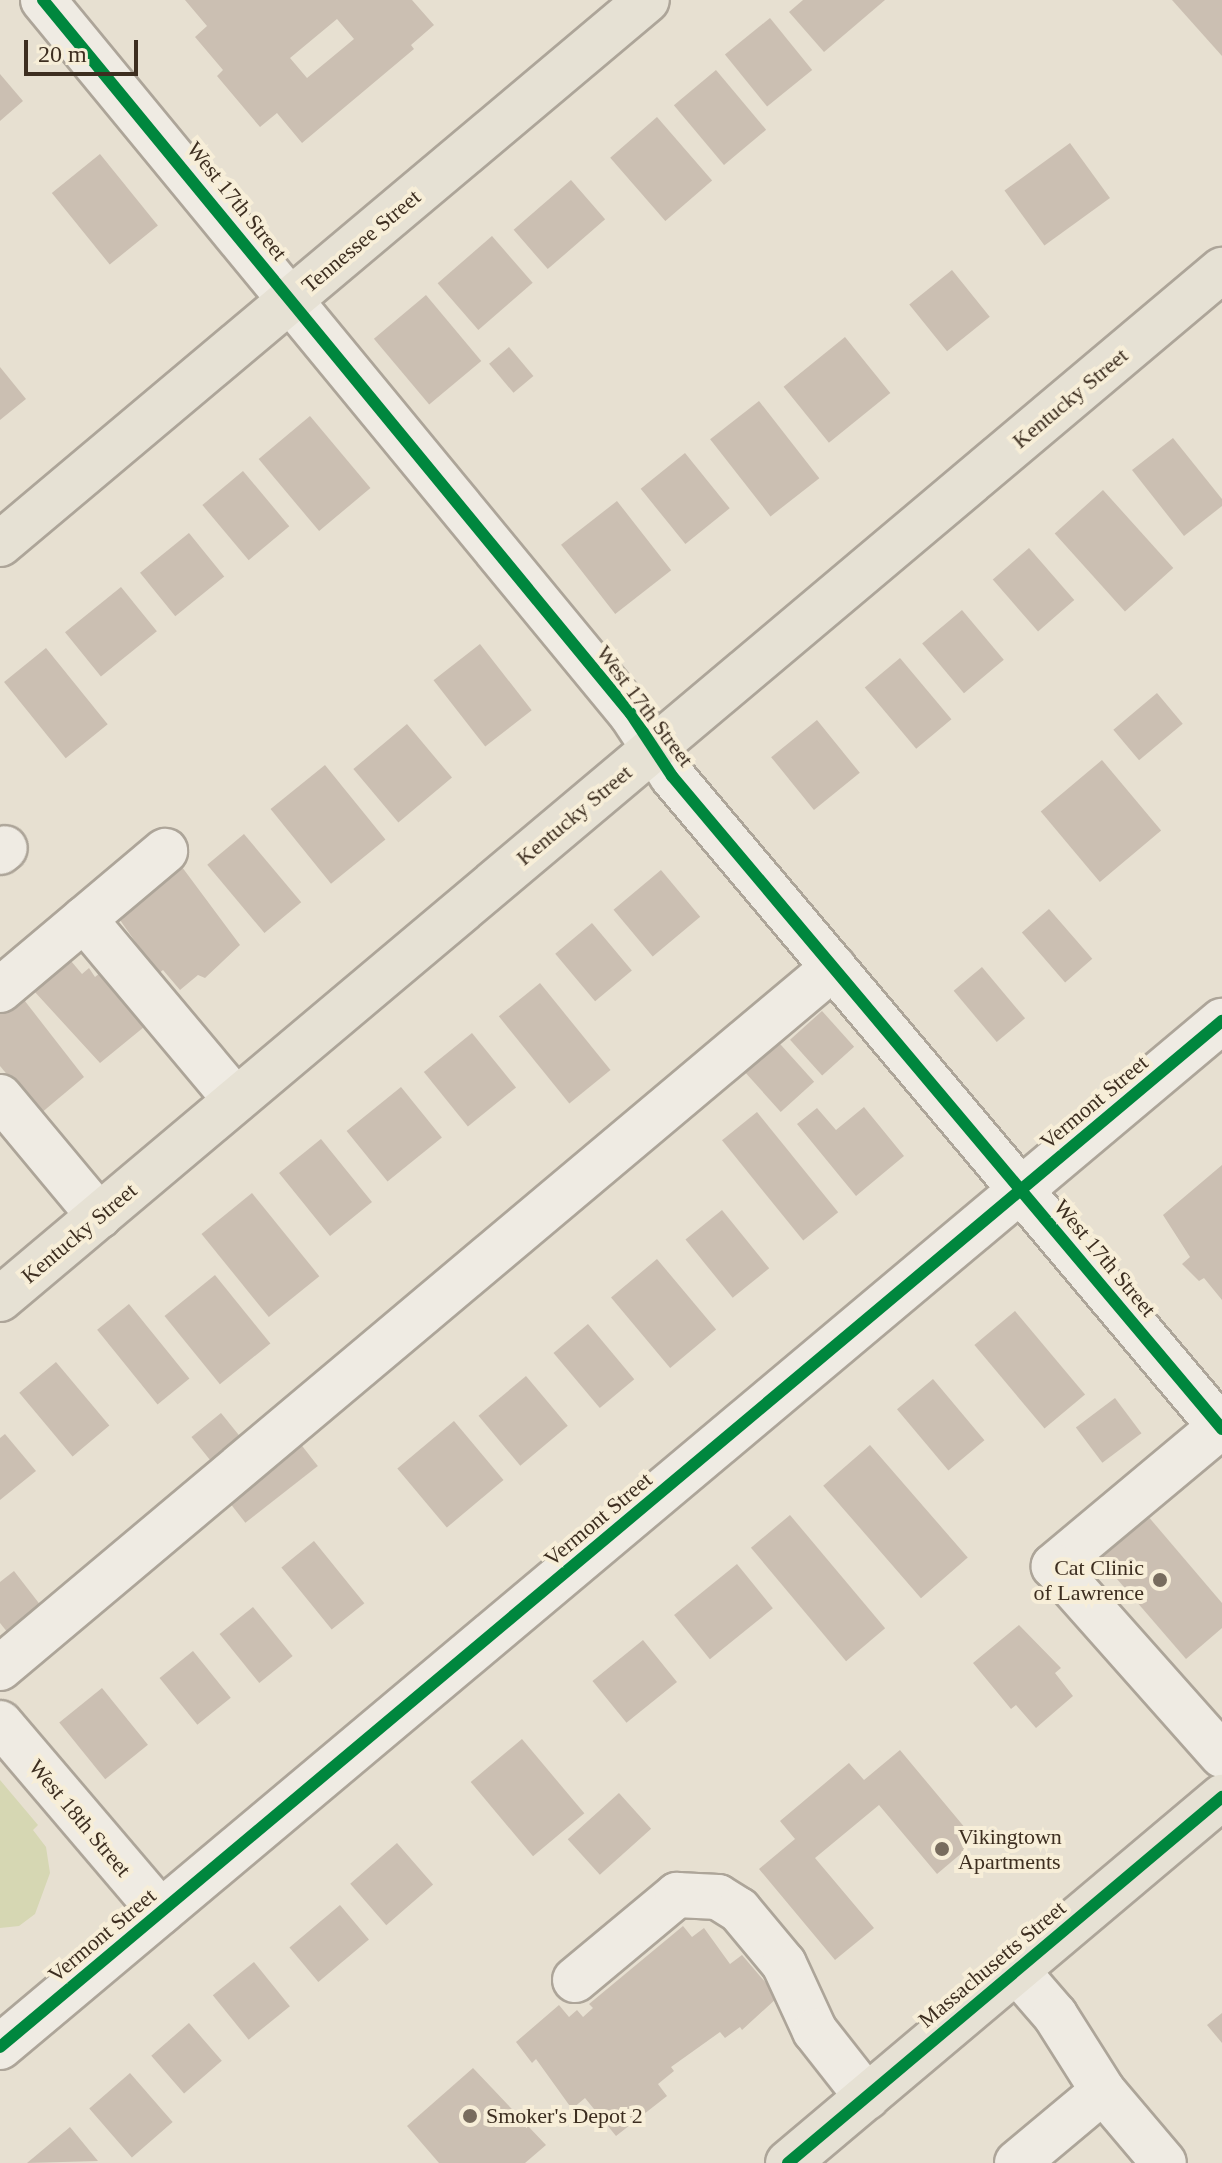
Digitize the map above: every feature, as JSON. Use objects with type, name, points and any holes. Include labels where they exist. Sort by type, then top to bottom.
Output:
[{"type":"main road","name":"Tennessee Street","points":[[0,544],[647,0]]},
{"type":"main road","name":"Kentucky Street","points":[[0,1299],[1222,270]]},
{"type":"main road","name":"Massachusetts Street","points":[[788,2163],[1222,1797]]},
{"type":"street","name":"West 17th Street","points":[[43,0],[834,967],[1221,1428]]},
{"type":"street","points":[[0,990],[165,851]]},
{"type":"street","points":[[84,919],[236,1100]]},
{"type":"street","points":[[0,1668],[834,967]]},
{"type":"street","name":"Vermont Street","points":[[0,2047],[1222,1021]]},
{"type":"street","points":[[0,1097],[99,1216]]},
{"type":"street","points":[[1221,1428],[1054,1566],[1222,1755]]},
{"type":"street","name":"West 18th Street","points":[[0,1723],[161,1912]]},
{"type":"street","points":[[575,1980],[677,1895],[718,1897],[739,1910],[784,1964],[815,2031],[867,2097]]},
{"type":"street","points":[[1016,1970],[1055,2015],[1103,2091],[1164,2163]]},
{"type":"street","points":[[1017,2163],[1103,2091]]},
{"type":"green space","points":[[0,1780],[38,1825],[33,1830],[46,1847],[50,1873],[35,1914],[19,1926],[0,1928]]},
{"type":"building","points":[[185,0],[412,0],[434,25],[411,45],[414,49],[302,143],[277,113],[260,127],[217,76],[223,70],[195,37],[207,26]],"holes":[[[337,19],[354,39],[307,78],[290,58]]]},
{"type":"building","points":[[803,0],[885,0],[824,52],[789,12]]},
{"type":"building","points":[[1172,0],[1222,0],[1222,56]]},
{"type":"building","points":[[770,18],[812,70],[767,107],[725,55]]},
{"type":"building","points":[[716,70],[766,130],[724,165],[674,105]]},
{"type":"building","points":[[0,74],[23,101],[0,121]]},
{"type":"building","points":[[657,117],[712,180],[665,221],[610,158]]},
{"type":"building","points":[[1070,143],[1110,198],[1044,246],[1004,191]]},
{"type":"building","points":[[100,154],[158,225],[110,265],[52,193]]},
{"type":"building","points":[[571,180],[605,219],[548,269],[514,230]]},
{"type":"building","points":[[492,236],[533,283],[478,330],[438,283]]},
{"type":"building","points":[[952,270],[990,317],[947,351],[909,305]]},
{"type":"building","points":[[426,295],[481,361],[429,405],[374,339]]},
{"type":"building","points":[[845,337],[890,393],[829,443],[784,387]]},
{"type":"building","points":[[509,347],[533,376],[514,393],[489,364]]},
{"type":"building","points":[[0,367],[26,399],[0,420]]},
{"type":"building","points":[[759,401],[819,478],[770,516],[710,439]]},
{"type":"building","points":[[310,416],[370,488],[319,531],[259,459]]},
{"type":"building","points":[[1173,438],[1222,499],[1222,506],[1184,536],[1132,470]]},
{"type":"building","points":[[685,453],[730,508],[685,544],[641,489]]},
{"type":"building","points":[[243,471],[289,526],[249,560],[202,505]]},
{"type":"building","points":[[1103,490],[1173,568],[1125,612],[1055,533]]},
{"type":"building","points":[[617,501],[671,570],[615,614],[561,545]]},
{"type":"building","points":[[189,533],[224,577],[175,616],[140,573]]},
{"type":"building","points":[[1029,548],[1074,600],[1038,632],[993,579]]},
{"type":"building","points":[[121,587],[157,631],[101,677],[65,632]]},
{"type":"building","points":[[962,610],[1004,660],[964,693],[922,643]]},
{"type":"building","points":[[480,644],[532,710],[485,747],[434,680]]},
{"type":"building","points":[[46,648],[108,724],[66,758],[4,682]]},
{"type":"building","points":[[900,658],[951,719],[916,749],[865,688]]},
{"type":"building","points":[[1157,693],[1183,724],[1139,760],[1113,730]]},
{"type":"building","points":[[817,720],[860,773],[814,810],[771,757]]},
{"type":"building","points":[[407,724],[452,778],[398,823],[353,769]]},
{"type":"building","points":[[1102,760],[1161,830],[1100,882],[1041,811]]},
{"type":"building","points":[[325,765],[385,840],[331,884],[271,809]]},
{"type":"building","points":[[244,834],[301,902],[264,933],[207,865]]},
{"type":"building","points":[[182,867],[240,945],[205,978],[198,975],[180,990],[163,970],[158,974],[120,920]]},
{"type":"building","points":[[661,870],[700,917],[653,957],[614,910]]},
{"type":"building","points":[[1049,909],[1092,959],[1065,982],[1022,933]]},
{"type":"building","points":[[592,923],[632,970],[595,1001],[555,954]]},
{"type":"building","points":[[71,961],[82,974],[89,968],[95,977],[100,973],[144,1027],[100,1063],[34,991]]},
{"type":"building","points":[[982,967],[1025,1018],[997,1042],[954,991]]},
{"type":"building","points":[[540,983],[610,1070],[569,1103],[499,1016]]},
{"type":"building","points":[[21,996],[84,1077],[40,1114],[0,1066],[0,1013]]},
{"type":"building","points":[[822,1011],[854,1047],[822,1075],[790,1040]]},
{"type":"building","points":[[472,1033],[516,1087],[468,1126],[424,1072]]},
{"type":"building","points":[[772,1035],[814,1082],[781,1112],[739,1065]]},
{"type":"building","points":[[401,1087],[442,1138],[388,1182],[347,1131]]},
{"type":"building","points":[[864,1107],[904,1156],[856,1196],[797,1124],[817,1108],[836,1130]]},
{"type":"building","points":[[757,1112],[838,1212],[803,1241],[722,1140]]},
{"type":"building","points":[[321,1139],[372,1202],[330,1236],[279,1173]]},
{"type":"building","points":[[1222,1165],[1222,1300],[1204,1278],[1199,1281],[1182,1264],[1190,1257],[1163,1215]]},
{"type":"building","points":[[252,1193],[319,1276],[269,1317],[201,1234]]},
{"type":"building","points":[[722,1210],[769,1268],[733,1298],[685,1240]]},
{"type":"building","points":[[657,1259],[716,1329],[670,1368],[611,1298]]},
{"type":"building","points":[[215,1275],[270,1343],[220,1384],[164,1316]]},
{"type":"building","points":[[129,1304],[189,1379],[158,1404],[97,1330]]},
{"type":"building","points":[[1015,1311],[1085,1394],[1044,1429],[974,1345]]},
{"type":"building","points":[[588,1324],[634,1379],[600,1408],[554,1353]]},
{"type":"building","points":[[56,1362],[109,1426],[73,1456],[19,1393]]},
{"type":"building","points":[[526,1376],[568,1426],[520,1466],[479,1416]]},
{"type":"building","points":[[933,1379],[984,1440],[948,1470],[897,1409]]},
{"type":"building","points":[[1115,1398],[1141,1433],[1102,1463],[1076,1427]]},
{"type":"building","points":[[221,1413],[244,1441],[214,1465],[191,1437]]},
{"type":"building","points":[[454,1421],[503,1480],[447,1528],[397,1469]]},
{"type":"building","points":[[292,1433],[318,1466],[245,1523],[220,1490]]},
{"type":"building","points":[[5,1434],[36,1471],[0,1500],[0,1438]]},
{"type":"building","points":[[870,1445],[968,1557],[921,1598],[823,1486]]},
{"type":"building","points":[[790,1515],[885,1628],[846,1661],[751,1548]]},
{"type":"building","name":"Cat Clinic of Lawrence","points":[[1147,1515],[1222,1603],[1222,1628],[1186,1659],[1098,1557]]},
{"type":"building","points":[[314,1541],[364,1603],[332,1630],[281,1567]]},
{"type":"building","points":[[737,1564],[773,1608],[710,1659],[674,1615]]},
{"type":"building","points":[[14,1571],[45,1611],[12,1638],[0,1623],[0,1582]]},
{"type":"building","points":[[253,1607],[293,1656],[259,1683],[220,1634]]},
{"type":"building","points":[[1019,1625],[1061,1668],[1055,1673],[1073,1696],[1036,1728],[1016,1705],[1011,1709],[973,1663]]},
{"type":"building","points":[[643,1640],[677,1682],[626,1723],[592,1681]]},
{"type":"building","points":[[193,1651],[231,1698],[197,1725],[160,1678]]},
{"type":"building","points":[[102,1688],[148,1745],[105,1779],[59,1723]]},
{"type":"building","points":[[522,1739],[584,1813],[533,1856],[471,1782]]},
{"type":"building","name":"Vikingtown Apartments","points":[[900,1750],[976,1841],[937,1874],[879,1805],[815,1858],[874,1928],[835,1960],[759,1869],[795,1839],[780,1821],[849,1763],[864,1780]]},
{"type":"building","points":[[619,1793],[651,1829],[600,1875],[568,1839]]},
{"type":"building","points":[[397,1843],[433,1885],[386,1925],[350,1884]]},
{"type":"building","points":[[340,1905],[369,1939],[318,1982],[289,1947]]},
{"type":"building","points":[[683,1926],[692,1937],[704,1928],[730,1964],[742,1955],[778,1997],[742,2030],[740,2027],[725,2038],[720,2032],[671,2067],[674,2071],[658,2084],[667,2096],[616,2136],[585,2098],[572,2109],[536,2059],[532,2063],[516,2042],[559,2005],[569,2017],[577,2010],[583,2017],[593,2008],[589,2004]]},
{"type":"building","points":[[254,1962],[290,2006],[249,2040],[213,1995]]},
{"type":"building","points":[[1222,2013],[1222,2043],[1207,2025]]},
{"type":"building","points":[[189,2023],[222,2061],[184,2094],[151,2056]]},
{"type":"building","name":"Smoker's Depot 2","points":[[473,2068],[546,2145],[525,2163],[439,2163],[407,2126]]},
{"type":"building","points":[[130,2073],[173,2122],[132,2157],[89,2108]]},
{"type":"building","points":[[70,2127],[98,2161],[27,2163]]},
{"type":"cycle path","points":[[43,0],[631,714],[672,776],[1222,1429]]},
{"type":"cycle path","points":[[0,2047],[1222,1021]]},
{"type":"cycle path","points":[[788,2163],[1222,1797]]},
{"type":"place","name":"Cat Clinic of Lawrence","points":[[1160,1580]]},
{"type":"place","name":"Vikingtown Apartments","points":[[942,1849]]},
{"type":"place","name":"Smoker's Depot 2","points":[[470,2116]]}]
